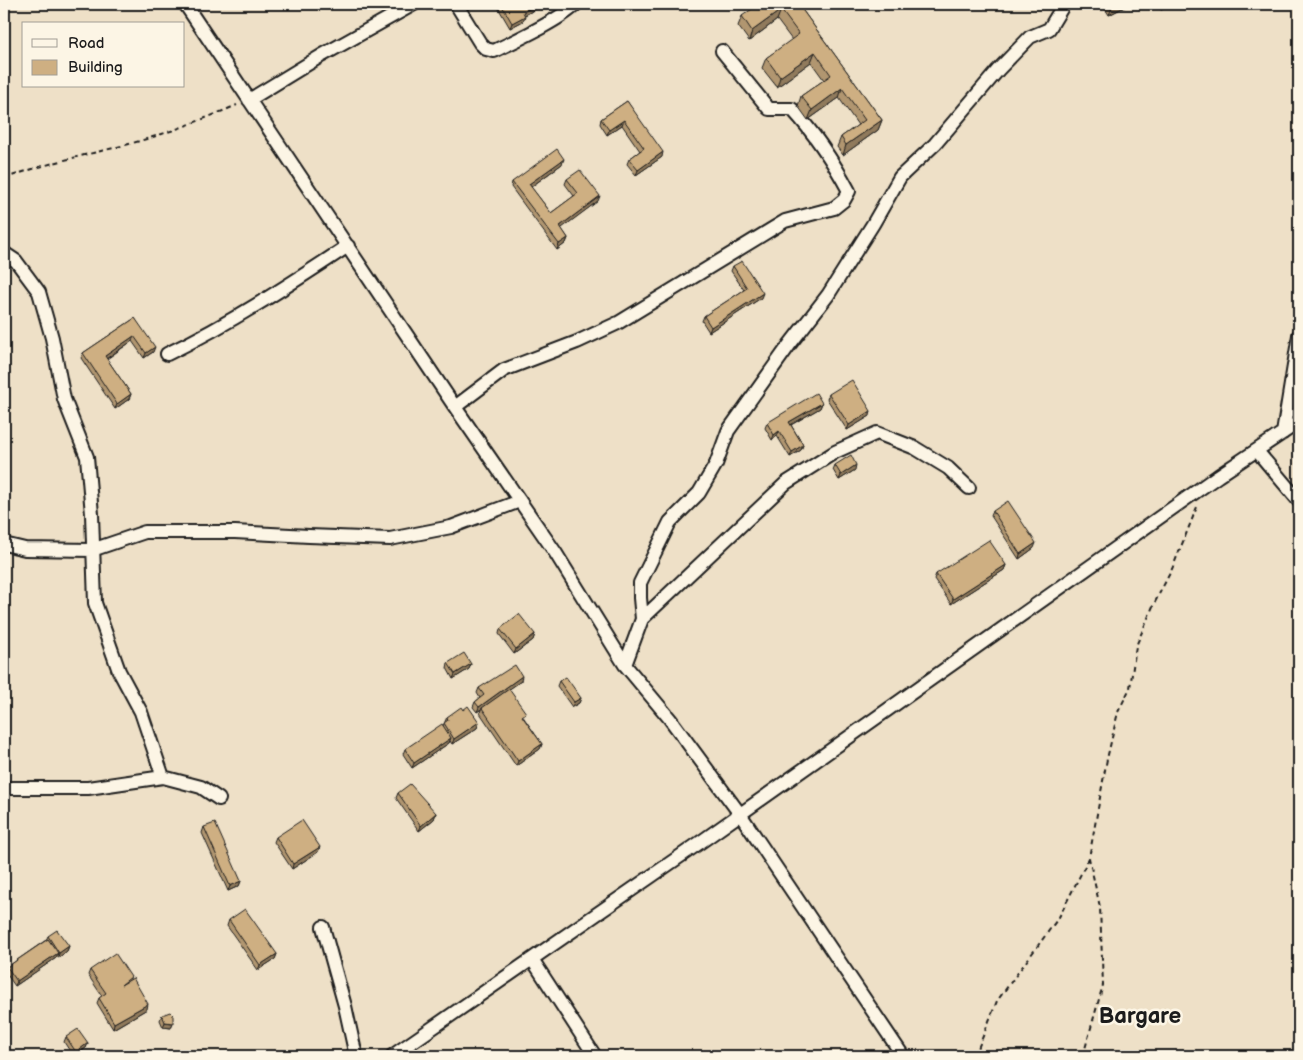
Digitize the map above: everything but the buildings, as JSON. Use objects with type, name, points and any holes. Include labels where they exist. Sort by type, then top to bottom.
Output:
[{"type":"street","points":[[184,4],[455,407],[555,552],[625,665],[670,719],[740,814],[903,1056]]},
{"type":"street","points":[[249,100],[321,56],[414,4]]},
{"type":"street","points":[[456,4],[480,43],[486,49],[494,51],[571,9],[576,4]]},
{"type":"street","points":[[625,665],[642,619],[640,583],[670,522],[699,494],[716,464],[728,431],[773,367],[828,295],[900,177],[935,144],[978,92],[1030,37],[1049,29],[1064,4]]},
{"type":"street","points":[[455,407],[504,370],[577,342],[618,323],[785,222],[834,208],[844,200],[849,191],[810,128],[792,109],[769,109],[722,51]]},
{"type":"street","points":[[168,354],[213,332],[348,246]]},
{"type":"street","points":[[4,253],[16,260],[39,292],[52,338],[64,399],[87,457],[92,514],[95,603],[119,671],[141,712],[163,777]]},
{"type":"street","points":[[1283,433],[1299,335]]},
{"type":"street","points":[[392,1056],[1299,422]]},
{"type":"street","points":[[642,619],[786,483],[835,452],[877,433],[915,448],[948,468],[969,488]]},
{"type":"street","points":[[1257,451],[1299,501]]},
{"type":"street","points":[[4,544],[25,549],[92,550],[145,532],[235,532],[390,538],[451,527],[520,501]]},
{"type":"street","points":[[4,788],[88,788],[163,777],[201,787],[219,798]]},
{"type":"street","points":[[323,927],[345,1006],[356,1056]]},
{"type":"street","points":[[532,959],[595,1056]]},
{"type":"path","points":[[4,179],[34,167],[166,132],[202,120],[249,100]]},
{"type":"path","points":[[975,1056],[997,1001],[1059,917],[1090,858],[1107,758],[1118,712],[1130,688],[1136,646],[1153,606],[1172,569],[1205,486]]},
{"type":"path","points":[[1083,1056],[1103,985],[1100,907],[1090,858]]},
{"type":"district","name":"Bargare","points":[[1140,1016]]}]
